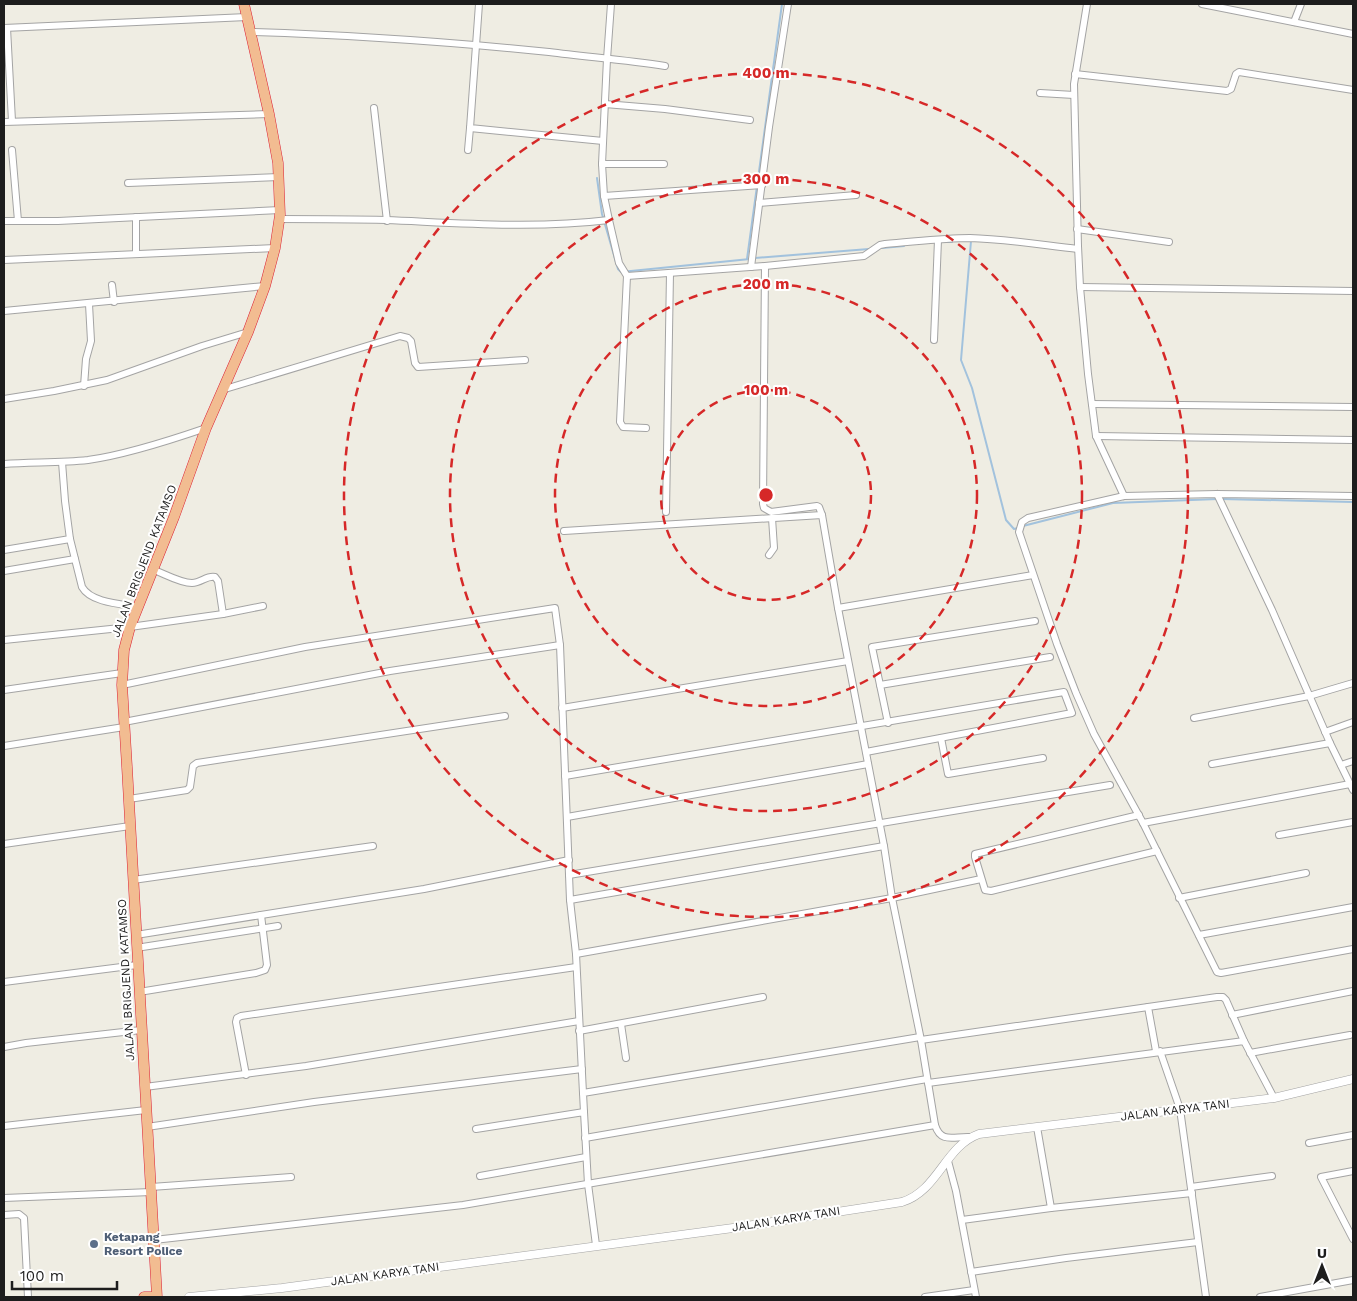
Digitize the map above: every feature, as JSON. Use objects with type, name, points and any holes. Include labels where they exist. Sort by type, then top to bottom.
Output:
[{"type":"highway","name":"JALAN BRIGJEND KATAMSO","points":[[157,1297],[122,673],[124,650],[130,627],[154,570],[206,428],[248,332],[265,286],[276,248],[280,214],[279,177],[269,114],[244,4]]},
{"type":"highway","points":[[144,1297],[157,1297]]},
{"type":"street","points":[[468,150],[479,4]]},
{"type":"street","points":[[611,4],[606,59],[602,164],[605,220],[619,263],[627,276],[620,422],[623,427],[646,428]]},
{"type":"street","points":[[751,267],[788,4]]},
{"type":"street","points":[[1087,4],[1075,74],[1074,95],[1080,287],[1096,436],[1124,496]]},
{"type":"street","points":[[1202,4],[1353,34]]},
{"type":"street","points":[[1294,22],[1301,4]]},
{"type":"street","points":[[12,121],[5,28],[247,16]]},
{"type":"street","points":[[250,32],[475,44],[665,66]]},
{"type":"street","points":[[1075,74],[1227,91],[1232,89],[1236,74],[1239,72],[1353,90]]},
{"type":"street","points":[[1040,93],[1074,95]]},
{"type":"street","points":[[605,104],[674,110],[750,120]]},
{"type":"street","points":[[374,108],[386,220]]},
{"type":"street","points":[[4,122],[269,114]]},
{"type":"street","points":[[470,128],[603,141]]},
{"type":"street","points":[[12,150],[18,222]]},
{"type":"street","points":[[602,164],[664,164]]},
{"type":"street","points":[[128,182],[279,177]]},
{"type":"street","points":[[604,196],[762,185]]},
{"type":"street","points":[[759,203],[856,196]]},
{"type":"street","points":[[4,221],[280,214],[509,225],[605,220]]},
{"type":"street","points":[[136,217],[136,254]]},
{"type":"street","points":[[1077,229],[1169,242]]},
{"type":"street","points":[[627,276],[765,266],[864,256],[884,244],[938,240],[979,239],[1078,249]]},
{"type":"street","points":[[934,340],[938,240]]},
{"type":"street","points":[[4,260],[276,248]]},
{"type":"street","points":[[765,266],[762,504],[770,512],[817,506],[822,515],[880,823],[892,898],[921,1038],[935,1124],[939,1134],[944,1138],[970,1137]]},
{"type":"street","points":[[666,512],[670,273]]},
{"type":"street","points":[[112,285],[114,302]]},
{"type":"street","points":[[4,311],[114,302],[265,286]]},
{"type":"street","points":[[1080,287],[1353,291]]},
{"type":"street","points":[[84,386],[86,358],[91,341],[88,304]]},
{"type":"street","points":[[4,399],[84,386],[107,380],[202,346],[248,332]]},
{"type":"street","points":[[224,389],[400,336],[411,341],[415,363],[418,367],[525,360]]},
{"type":"street","points":[[1092,404],[1353,407]]},
{"type":"street","points":[[4,464],[62,462],[97,458],[206,428]]},
{"type":"street","points":[[1096,436],[1353,440]]},
{"type":"street","points":[[62,462],[70,539],[82,587],[89,596],[139,607]]},
{"type":"street","points":[[1143,823],[1352,787],[1330,743],[1272,610],[1217,494]]},
{"type":"street","points":[[1353,496],[1217,494],[1124,496],[1028,518],[1022,522],[1019,528],[1020,537],[1057,644],[1094,734],[1139,815],[1179,898],[1219,973],[1353,949]]},
{"type":"street","points":[[564,531],[822,515]]},
{"type":"street","points":[[769,555],[774,548],[772,518]]},
{"type":"street","points":[[4,550],[70,539]]},
{"type":"street","points":[[4,571],[75,559]]},
{"type":"street","points":[[154,570],[190,583],[210,576],[215,577],[218,581],[223,614]]},
{"type":"street","points":[[838,608],[1033,575]]},
{"type":"street","points":[[4,640],[130,627],[223,614],[263,606]]},
{"type":"street","points":[[122,685],[315,646],[552,607],[556,610],[560,646],[570,900],[576,954],[586,1157],[596,1245]]},
{"type":"street","points":[[888,722],[872,648],[1035,621]]},
{"type":"street","points":[[4,746],[124,725],[390,671],[560,646]]},
{"type":"street","points":[[880,684],[1050,657]]},
{"type":"street","points":[[562,708],[848,661]]},
{"type":"street","points":[[4,690],[122,673]]},
{"type":"street","points":[[1194,718],[1309,696],[1353,683]]},
{"type":"street","points":[[565,776],[1064,692],[1072,713],[866,752]]},
{"type":"street","points":[[129,799],[187,790],[190,787],[193,766],[197,763],[505,716]]},
{"type":"street","points":[[1325,732],[1353,722]]},
{"type":"street","points":[[941,738],[948,774],[1043,758]]},
{"type":"street","points":[[1212,764],[1330,743]]},
{"type":"street","points":[[1341,765],[1353,761]]},
{"type":"street","points":[[567,817],[868,764]]},
{"type":"street","points":[[569,875],[1110,785]]},
{"type":"street","points":[[1139,815],[975,854],[985,890],[989,892],[1157,851]]},
{"type":"street","points":[[1279,835],[1353,822]]},
{"type":"street","points":[[4,844],[130,826]]},
{"type":"street","points":[[133,880],[373,846]]},
{"type":"street","points":[[570,900],[884,846]]},
{"type":"street","points":[[136,935],[424,889],[568,860]]},
{"type":"street","points":[[1179,898],[1306,874]]},
{"type":"street","points":[[576,954],[892,898],[981,879]]},
{"type":"street","points":[[1199,935],[1353,908]]},
{"type":"street","points":[[139,992],[266,970],[261,915]]},
{"type":"street","points":[[136,948],[278,926]]},
{"type":"street","points":[[4,982],[137,965]]},
{"type":"street","points":[[246,1075],[236,1022],[237,1018],[241,1016],[576,967]]},
{"type":"street","points":[[1232,1015],[1353,991]]},
{"type":"street","points":[[579,1031],[762,997]]},
{"type":"street","points":[[583,1093],[921,1038],[1221,997],[1226,1000],[1244,1041],[1274,1098]]},
{"type":"street","points":[[1148,1007],[1158,1051],[1180,1109],[1206,1297]]},
{"type":"street","points":[[145,1087],[246,1075],[472,1040],[579,1021]]},
{"type":"street","points":[[621,1024],[626,1058]]},
{"type":"street","points":[[4,1047],[141,1030]]},
{"type":"street","points":[[1250,1053],[1350,1035]]},
{"type":"street","points":[[585,1138],[928,1081],[1244,1041]]},
{"type":"street","points":[[147,1127],[314,1102],[582,1069]]},
{"type":"street","name":"JALAN KARYA TANI","points":[[189,1297],[282,1288],[733,1228],[902,1202],[922,1193],[970,1137],[987,1132],[1274,1098],[1353,1079]]},
{"type":"street","points":[[4,1126],[146,1110]]},
{"type":"street","points":[[476,1129],[584,1112]]},
{"type":"street","points":[[154,1240],[463,1205],[935,1124]]},
{"type":"street","points":[[1038,1127],[1051,1208]]},
{"type":"street","points":[[1309,1143],[1353,1135]]},
{"type":"street","points":[[480,1176],[586,1157]]},
{"type":"street","points":[[925,1297],[975,1294],[962,1220],[948,1161]]},
{"type":"street","points":[[1353,1172],[1321,1177],[1353,1239]]},
{"type":"street","points":[[962,1220],[1191,1190],[1272,1176]]},
{"type":"street","points":[[4,1198],[151,1190],[291,1177]]},
{"type":"street","points":[[4,1215],[19,1214],[24,1218],[28,1297]]},
{"type":"street","points":[[971,1272],[1198,1242]]},
{"type":"street","points":[[1260,1297],[1299,1294],[1353,1280]]},
{"type":"waterway","points":[[747,259],[782,4]]},
{"type":"waterway","points":[[597,178],[602,214],[618,269],[621,272],[750,259]]},
{"type":"waterway","points":[[971,241],[961,360],[972,388],[1006,520],[1014,529],[1018,528]]},
{"type":"waterway","points":[[939,242],[952,242]]},
{"type":"waterway","points":[[882,248],[904,246]]},
{"type":"waterway","points":[[755,258],[869,249]]},
{"type":"waterway","points":[[1023,526],[1113,503],[1218,499]]},
{"type":"waterway","points":[[1222,499],[1353,502]]},
{"type":"place","name":"Ketapang Resort Police","points":[[94,1244]]}]
